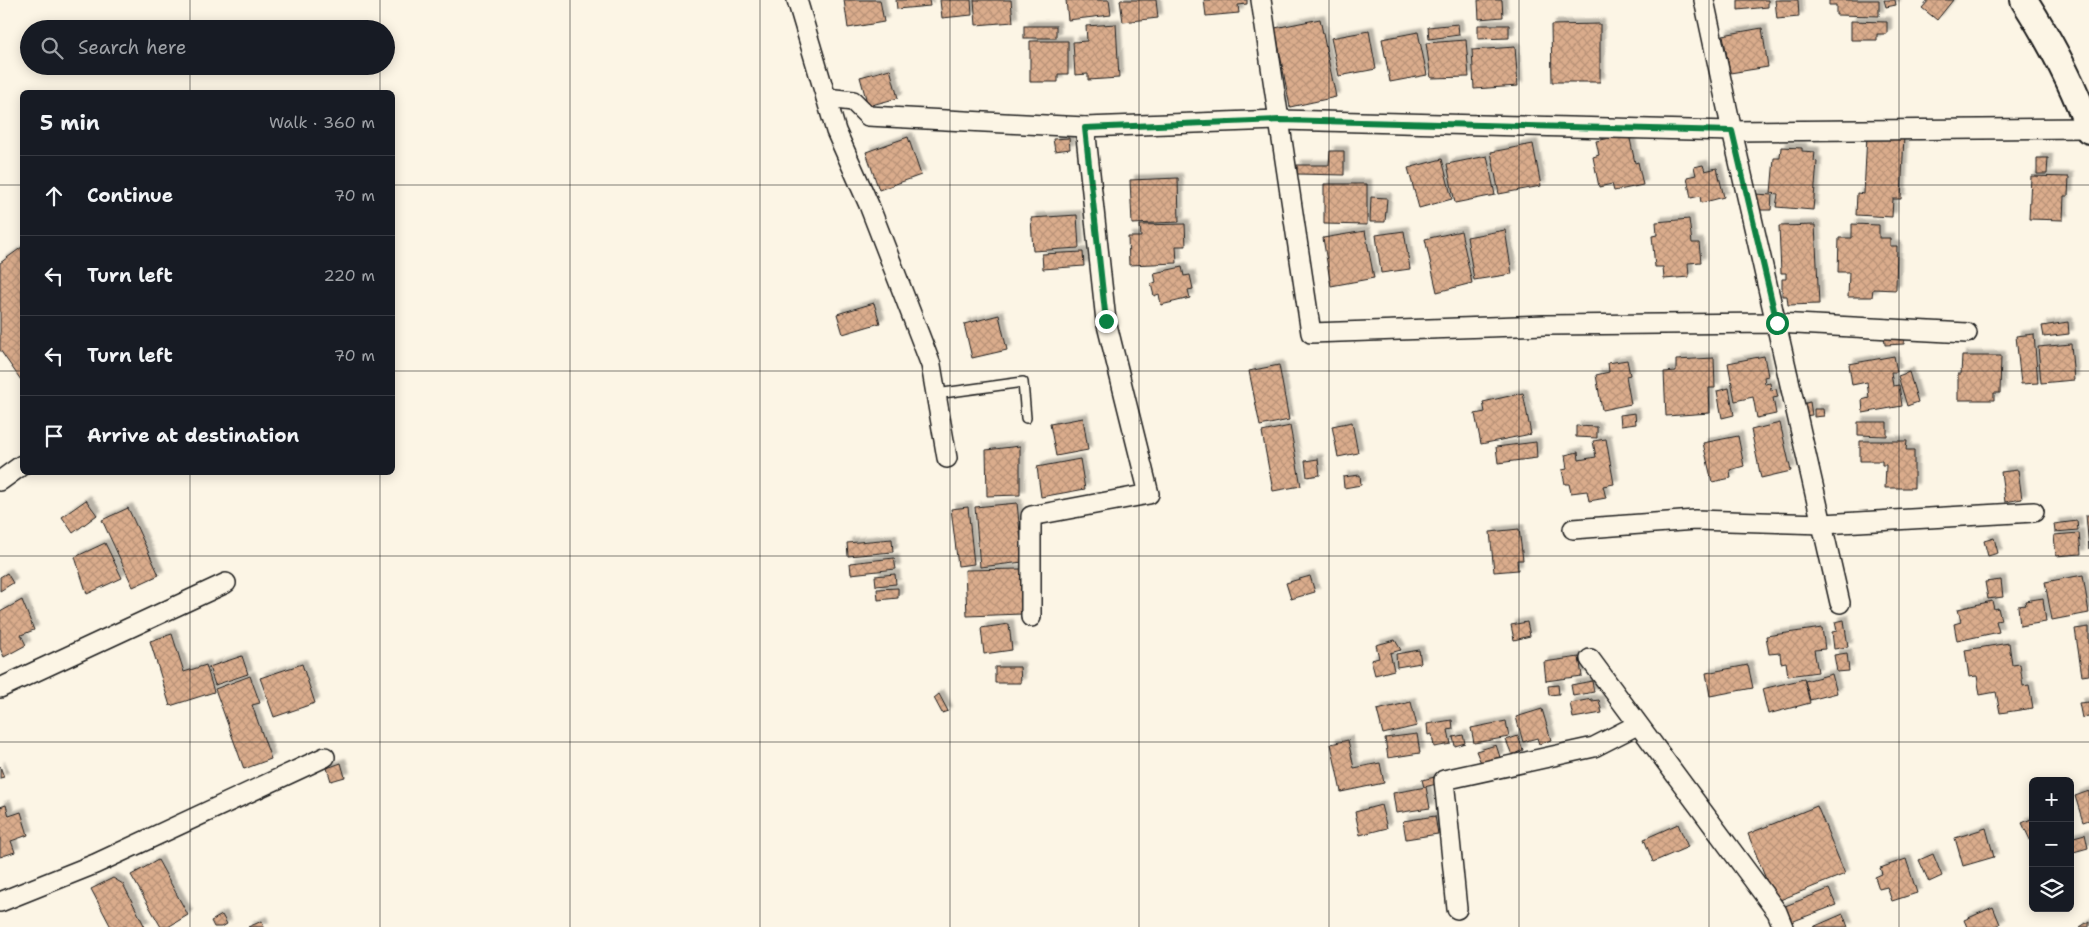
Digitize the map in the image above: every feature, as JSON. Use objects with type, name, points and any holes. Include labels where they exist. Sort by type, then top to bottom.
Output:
[{"type":"street","points":[[797,0],[836,131],[869,205],[931,365],[947,458]]},
{"type":"street","points":[[1261,0],[1311,333],[1545,325],[1777,323],[1967,333]]},
{"type":"street","points":[[1704,0],[1732,131],[1840,603]]},
{"type":"street","points":[[826,98],[853,101],[868,116],[1085,128],[1280,120],[1732,131],[2089,129],[2066,73],[2024,0]]},
{"type":"street","points":[[1031,617],[1031,516],[1149,494],[1106,321],[1085,128]]},
{"type":"street","points":[[0,481],[20,466]]},
{"type":"street","points":[[1573,529],[1695,520],[1823,524],[2034,512]]},
{"type":"street","points":[[0,688],[226,583]]},
{"type":"street","points":[[1590,659],[1777,912],[1783,927]]},
{"type":"street","points":[[1456,909],[1444,780],[1594,747],[1638,725]]},
{"type":"street","points":[[0,902],[95,864],[325,757]]},
{"type":"lane","points":[[936,394],[1023,382],[1026,418]]},
{"type":"building","points":[[844,0],[880,0],[884,22],[848,28]]},
{"type":"building","points":[[896,0],[929,0],[930,6],[897,9]]},
{"type":"building","points":[[940,0],[971,0],[972,15],[942,18]]},
{"type":"building","points":[[974,0],[1011,0],[1013,22],[976,25]]},
{"type":"building","points":[[1066,0],[1109,0],[1111,15],[1068,20]]},
{"type":"building","points":[[1120,0],[1156,0],[1158,18],[1123,22]]},
{"type":"building","points":[[1204,0],[1247,0],[1247,4],[1238,5],[1239,13],[1206,16]]},
{"type":"building","points":[[1478,0],[1502,0],[1503,17],[1479,19]]},
{"type":"building","points":[[1738,0],[1768,0],[1768,7],[1738,10]]},
{"type":"building","points":[[1775,0],[1798,0],[1799,17],[1777,19]]},
{"type":"building","points":[[1829,0],[1879,0],[1879,16],[1836,15],[1836,5],[1829,5]]},
{"type":"building","points":[[1884,0],[1895,0],[1896,5],[1886,7]]},
{"type":"building","points":[[1929,0],[1953,0],[1937,20],[1922,8]]},
{"type":"building","points":[[1320,19],[1336,97],[1290,107],[1275,28]]},
{"type":"building","points":[[1851,21],[1887,22],[1887,34],[1877,34],[1877,40],[1851,40]]},
{"type":"building","points":[[1116,24],[1119,78],[1088,80],[1088,74],[1075,75],[1073,42],[1087,41],[1086,26]]},
{"type":"building","points":[[1458,24],[1459,35],[1429,39],[1428,27]]},
{"type":"building","points":[[1600,24],[1600,82],[1552,82],[1551,25]]},
{"type":"building","points":[[1478,25],[1509,25],[1509,38],[1478,39]]},
{"type":"building","points":[[1024,26],[1056,26],[1056,38],[1024,38]]},
{"type":"building","points":[[1762,28],[1768,67],[1730,73],[1723,35]]},
{"type":"building","points":[[1369,31],[1376,69],[1339,76],[1331,38]]},
{"type":"building","points":[[1418,32],[1427,75],[1390,82],[1382,39]]},
{"type":"building","points":[[1466,40],[1469,77],[1431,78],[1426,43]]},
{"type":"building","points":[[1030,41],[1068,41],[1068,74],[1058,74],[1058,82],[1030,82]]},
{"type":"building","points":[[1515,47],[1518,86],[1474,89],[1472,50]]},
{"type":"building","points":[[890,69],[898,98],[868,106],[860,77]]},
{"type":"building","points":[[1629,134],[1635,163],[1638,162],[1643,185],[1614,191],[1612,184],[1599,187],[1593,157],[1599,155],[1596,141]]},
{"type":"building","points":[[1867,134],[1904,136],[1901,199],[1893,199],[1892,217],[1856,215],[1857,193],[1864,194]]},
{"type":"building","points":[[908,137],[921,175],[879,190],[866,152]]},
{"type":"building","points":[[1069,138],[1070,149],[1055,151],[1053,139]]},
{"type":"building","points":[[1533,144],[1541,186],[1499,194],[1491,152]]},
{"type":"building","points":[[1781,147],[1802,148],[1802,151],[1815,152],[1814,161],[1817,162],[1813,210],[1776,207],[1778,194],[1771,193],[1774,158],[1780,158]]},
{"type":"building","points":[[1330,151],[1344,151],[1344,175],[1297,174],[1297,165],[1329,165]]},
{"type":"building","points":[[1487,156],[1495,195],[1455,203],[1447,164]]},
{"type":"building","points":[[2037,158],[2048,158],[2047,174],[2037,174]]},
{"type":"building","points":[[1442,159],[1452,199],[1419,208],[1408,168]]},
{"type":"building","points":[[1703,165],[1705,171],[1717,168],[1724,197],[1701,203],[1700,196],[1691,198],[1687,177],[1696,175],[1694,167]]},
{"type":"building","points":[[2031,176],[2069,177],[2068,196],[2064,196],[2063,220],[2029,219]]},
{"type":"building","points":[[1178,178],[1179,222],[1132,224],[1130,180]]},
{"type":"building","points":[[1324,184],[1367,184],[1367,225],[1324,224]]},
{"type":"building","points":[[1754,194],[1772,195],[1771,210],[1753,210]]},
{"type":"building","points":[[1371,197],[1387,198],[1385,222],[1370,222]]},
{"type":"building","points":[[1077,215],[1079,248],[1033,251],[1031,218]]},
{"type":"building","points":[[1689,219],[1692,243],[1699,243],[1701,262],[1688,263],[1689,277],[1664,279],[1663,267],[1655,267],[1652,236],[1657,235],[1656,222]]},
{"type":"building","points":[[1185,224],[1186,246],[1176,246],[1177,263],[1129,265],[1128,237],[1141,237],[1140,225]]},
{"type":"building","points":[[1852,224],[1879,225],[1879,238],[1890,238],[1890,246],[1897,246],[1896,290],[1873,289],[1872,297],[1848,297],[1849,272],[1838,272],[1839,238],[1852,238]]},
{"type":"building","points":[[1815,225],[1819,304],[1788,305],[1787,296],[1782,296],[1782,279],[1786,279],[1786,273],[1781,273],[1779,226]]},
{"type":"building","points":[[1505,230],[1512,274],[1474,280],[1467,237]]},
{"type":"building","points":[[1365,231],[1374,278],[1331,286],[1323,238]]},
{"type":"building","points":[[1404,231],[1410,269],[1381,273],[1376,235]]},
{"type":"building","points":[[1461,231],[1472,283],[1437,292],[1425,239]]},
{"type":"building","points":[[20,248],[20,379],[0,350],[0,263]]},
{"type":"building","points":[[1083,252],[1084,266],[1043,269],[1042,254]]},
{"type":"building","points":[[1182,267],[1184,276],[1190,275],[1193,289],[1188,290],[1190,298],[1161,305],[1159,294],[1154,296],[1151,284],[1156,282],[1154,273]]},
{"type":"building","points":[[874,303],[880,323],[843,334],[837,314]]},
{"type":"building","points":[[999,315],[1007,350],[972,358],[964,324]]},
{"type":"building","points":[[2068,322],[2069,334],[2044,337],[2042,326]]},
{"type":"building","points":[[1903,332],[1904,344],[1885,345],[1884,333]]},
{"type":"building","points":[[2034,334],[2038,383],[2021,384],[2016,336]]},
{"type":"building","points":[[2071,344],[2074,380],[2041,383],[2038,347]]},
{"type":"building","points":[[1764,356],[1768,376],[1764,377],[1765,384],[1770,383],[1771,390],[1776,389],[1778,397],[1773,398],[1776,414],[1757,418],[1753,397],[1735,401],[1728,363]]},
{"type":"building","points":[[1894,356],[1897,372],[1891,372],[1893,386],[1899,385],[1902,406],[1863,413],[1862,400],[1869,398],[1867,382],[1852,385],[1849,364]]},
{"type":"building","points":[[1962,356],[2001,356],[2000,393],[1994,393],[1994,400],[1958,400],[1958,374],[1961,374]]},
{"type":"building","points":[[1714,358],[1715,388],[1709,388],[1710,413],[1666,416],[1664,372],[1676,371],[1676,360]]},
{"type":"building","points":[[1627,360],[1630,375],[1626,376],[1631,404],[1602,410],[1596,375],[1609,372],[1608,363]]},
{"type":"building","points":[[1279,365],[1289,420],[1260,426],[1249,371]]},
{"type":"building","points":[[1909,372],[1918,402],[1907,406],[1898,376]]},
{"type":"building","points":[[1729,388],[1734,415],[1722,418],[1717,391]]},
{"type":"building","points":[[1523,393],[1531,434],[1481,444],[1475,414],[1485,412],[1483,402]]},
{"type":"building","points":[[1810,402],[1812,415],[1803,416],[1801,404]]},
{"type":"building","points":[[1814,409],[1823,409],[1824,416],[1814,417]]},
{"type":"building","points":[[1635,413],[1636,424],[1621,426],[1620,415]]},
{"type":"building","points":[[1083,418],[1088,450],[1056,456],[1050,424]]},
{"type":"building","points":[[1352,422],[1358,453],[1338,457],[1332,426]]},
{"type":"building","points":[[1858,422],[1887,422],[1887,436],[1858,435]]},
{"type":"building","points":[[1780,423],[1791,471],[1761,478],[1751,430]]},
{"type":"building","points":[[1290,426],[1301,486],[1273,491],[1262,432]]},
{"type":"building","points":[[1576,426],[1597,427],[1597,438],[1576,437]]},
{"type":"building","points":[[1738,436],[1744,466],[1730,470],[1731,478],[1712,482],[1703,443]]},
{"type":"building","points":[[1606,439],[1614,484],[1603,486],[1606,498],[1589,501],[1587,491],[1571,493],[1569,484],[1565,484],[1562,470],[1567,469],[1565,455],[1578,452],[1579,460],[1596,457],[1593,441]]},
{"type":"building","points":[[1860,441],[1907,441],[1906,450],[1914,450],[1914,488],[1885,488],[1886,465],[1882,465],[1882,461],[1860,461]]},
{"type":"building","points":[[1536,442],[1537,458],[1498,463],[1496,447]]},
{"type":"building","points":[[1020,446],[1020,495],[987,496],[986,450]]},
{"type":"building","points":[[1080,459],[1085,489],[1041,497],[1037,467]]},
{"type":"building","points":[[1318,459],[1320,475],[1307,477],[1305,461]]},
{"type":"building","points":[[2018,470],[2022,499],[2005,502],[2001,472]]},
{"type":"building","points":[[1360,475],[1361,485],[1344,488],[1343,477]]},
{"type":"building","points":[[86,500],[97,515],[73,533],[62,517]]},
{"type":"building","points":[[1017,503],[1023,562],[980,567],[975,507]]},
{"type":"building","points":[[968,507],[974,564],[958,566],[951,509]]},
{"type":"building","points":[[128,508],[159,575],[133,587],[102,520]]},
{"type":"building","points":[[2086,515],[2089,515],[2089,549]]},
{"type":"building","points":[[2077,521],[2078,530],[2055,532],[2054,524]]},
{"type":"building","points":[[1519,529],[1523,560],[1517,560],[1518,570],[1494,572],[1490,532]]},
{"type":"building","points":[[2079,533],[2081,554],[2056,556],[2054,535]]},
{"type":"building","points":[[1994,538],[1998,553],[1988,556],[1984,541]]},
{"type":"building","points":[[892,539],[893,552],[848,556],[847,543]]},
{"type":"building","points":[[105,543],[122,578],[87,594],[75,557]]},
{"type":"building","points":[[894,558],[896,569],[851,574],[850,563]]},
{"type":"building","points":[[1021,569],[1022,614],[967,616],[965,570]]},
{"type":"building","points":[[7,573],[13,583],[0,591],[0,577]]},
{"type":"building","points":[[895,574],[896,584],[876,586],[875,576]]},
{"type":"building","points":[[2083,575],[2089,613],[2052,620],[2045,582]]},
{"type":"building","points":[[1310,576],[1315,592],[1291,599],[1286,583]]},
{"type":"building","points":[[2001,580],[2003,597],[1988,599],[1985,582]]},
{"type":"building","points":[[898,588],[898,598],[878,600],[877,589]]},
{"type":"building","points":[[2043,598],[2046,622],[2020,626],[2018,606],[2026,605],[2025,601]]},
{"type":"building","points":[[22,600],[34,630],[21,635],[26,645],[4,657],[0,648],[0,612]]},
{"type":"building","points":[[1992,601],[1994,609],[1998,608],[2001,620],[1996,621],[1999,632],[1957,641],[1954,624],[1961,622],[1958,609]]},
{"type":"building","points":[[1844,620],[1848,647],[1834,649],[1832,632],[1837,631],[1835,622]]},
{"type":"building","points":[[1527,622],[1530,636],[1514,640],[1511,625]]},
{"type":"building","points":[[1009,624],[1012,650],[984,654],[981,628]]},
{"type":"building","points":[[2089,627],[2089,675],[2082,676],[2075,629]]},
{"type":"building","points":[[1822,628],[1825,649],[1814,650],[1818,672],[1788,676],[1786,662],[1781,663],[1780,653],[1769,654],[1766,636]]},
{"type":"building","points":[[172,634],[184,672],[206,665],[214,692],[170,706],[150,641]]},
{"type":"building","points":[[1395,640],[1401,650],[1390,653],[1394,670],[1375,675],[1371,660],[1379,658],[1376,645]]},
{"type":"building","points":[[2009,643],[2012,665],[2020,664],[2023,686],[2029,685],[2033,708],[2000,713],[1996,692],[1980,695],[1977,676],[1969,677],[1965,650]]},
{"type":"building","points":[[1419,650],[1421,663],[1397,667],[1396,654]]},
{"type":"building","points":[[1847,653],[1849,671],[1837,672],[1834,655]]},
{"type":"building","points":[[242,656],[248,674],[215,685],[209,667]]},
{"type":"building","points":[[1579,657],[1582,676],[1546,681],[1544,662]]},
{"type":"building","points":[[302,664],[315,703],[274,717],[260,678]]},
{"type":"building","points":[[1748,665],[1753,688],[1710,696],[1706,673]]},
{"type":"building","points":[[995,667],[1020,667],[1021,683],[995,683]]},
{"type":"building","points":[[1832,674],[1837,693],[1810,700],[1805,681]]},
{"type":"building","points":[[250,676],[260,703],[252,705],[271,759],[244,769],[215,689]]},
{"type":"building","points":[[1804,679],[1810,703],[1768,714],[1762,689]]},
{"type":"building","points":[[1592,681],[1594,692],[1573,696],[1571,685]]},
{"type":"building","points":[[1558,685],[1559,694],[1549,695],[1548,686]]},
{"type":"building","points":[[939,694],[948,711],[942,713],[934,698]]},
{"type":"building","points":[[1592,699],[1592,701],[1599,700],[1602,713],[1573,718],[1570,703]]},
{"type":"building","points":[[1411,702],[1417,726],[1383,734],[1377,710]]},
{"type":"building","points":[[2089,702],[2089,717],[2082,718],[2079,703]]},
{"type":"building","points":[[1542,709],[1551,740],[1539,744],[1537,738],[1523,742],[1516,717]]},
{"type":"building","points":[[1452,720],[1453,729],[1448,730],[1451,744],[1434,747],[1432,734],[1428,735],[1427,724]]},
{"type":"building","points":[[1506,721],[1509,737],[1474,743],[1471,728]]},
{"type":"building","points":[[1417,734],[1420,753],[1388,758],[1385,738]]},
{"type":"building","points":[[1463,735],[1465,743],[1455,746],[1453,737]]},
{"type":"building","points":[[1518,736],[1523,750],[1512,755],[1506,740]]},
{"type":"building","points":[[1348,740],[1354,768],[1380,763],[1384,783],[1341,792],[1331,744]]},
{"type":"building","points":[[1496,745],[1500,757],[1481,763],[1476,751]]},
{"type":"building","points":[[341,763],[345,777],[331,781],[327,768]]},
{"type":"building","points":[[0,766],[4,777],[0,778]]},
{"type":"building","points":[[1439,776],[1441,783],[1424,787],[1422,780]]},
{"type":"building","points":[[1426,787],[1430,808],[1396,813],[1393,793]]},
{"type":"building","points":[[2089,791],[2089,820],[2083,822],[2075,796]]},
{"type":"building","points":[[6,805],[9,816],[21,812],[28,835],[11,841],[15,852],[0,857],[0,807]]},
{"type":"building","points":[[1381,805],[1387,828],[1360,835],[1355,812]]},
{"type":"building","points":[[1817,806],[1845,874],[1775,902],[1748,834]]},
{"type":"building","points":[[1435,816],[1438,834],[1406,839],[1403,821]]},
{"type":"building","points":[[2029,820],[2029,838],[2022,823]]},
{"type":"building","points":[[1678,824],[1688,847],[1653,862],[1644,839]]},
{"type":"building","points":[[1986,828],[1994,857],[1963,866],[1955,838]]},
{"type":"building","points":[[2085,834],[2088,848],[2074,852],[2074,837]]},
{"type":"building","points":[[1933,854],[1942,876],[1929,882],[1919,860]]},
{"type":"building","points":[[1906,859],[1917,893],[1892,901],[1887,887],[1879,889],[1875,877],[1882,874],[1880,868]]},
{"type":"building","points":[[158,860],[188,915],[168,927],[161,927],[131,875]]},
{"type":"building","points":[[113,878],[123,884],[145,927],[111,927],[91,889]]},
{"type":"building","points":[[1829,889],[1836,905],[1786,924],[1780,908]]},
{"type":"building","points":[[1993,907],[2000,924],[1994,927],[1967,927],[1964,920]]},
{"type":"building","points":[[1843,914],[1848,927],[1813,927]]},
{"type":"building","points":[[222,915],[227,924],[222,927],[214,927],[211,921]]},
{"type":"building","points":[[262,921],[264,927],[248,927]]},
{"type":"building","points":[[2089,921],[2089,927],[2080,927]]},
{"type":"route","points":[[1106,321],[1085,128],[1280,120],[1732,131],[1777,323]]}]
